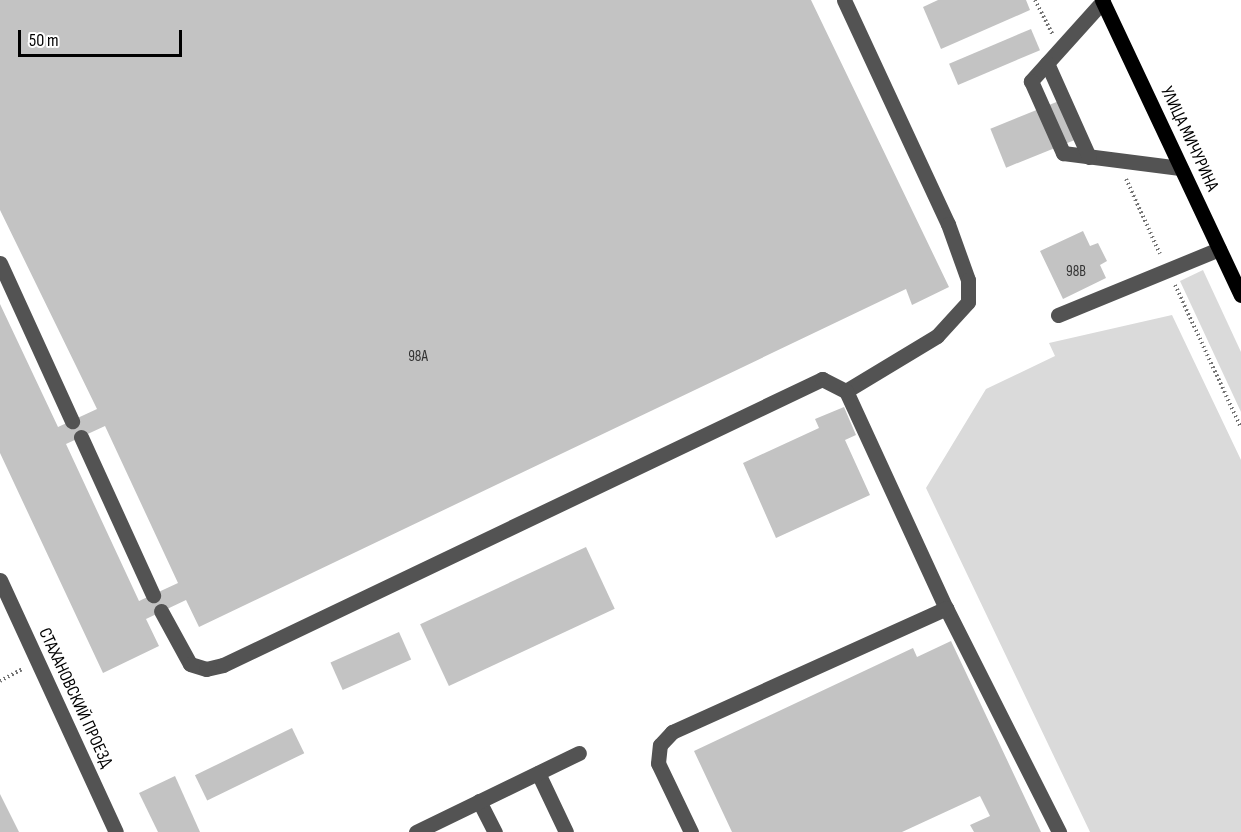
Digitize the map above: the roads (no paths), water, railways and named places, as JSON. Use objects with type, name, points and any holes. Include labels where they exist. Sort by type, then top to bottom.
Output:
[{"type":"main road","name":"УЛИЦА МИЧУРИНА","points":[[1102,0],[1241,295]]},
{"type":"street","points":[[844,0],[948,224],[968,280],[968,302],[937,336],[846,391]]},
{"type":"street","points":[[1102,0],[1031,81],[1055,136],[1063,153],[1118,162],[1180,168]]},
{"type":"street","points":[[1047,63],[1089,157]]},
{"type":"street","points":[[1058,315],[1219,249]]},
{"type":"street","points":[[0,263],[72,420]]},
{"type":"street","points":[[161,611],[190,664],[206,669],[223,665],[822,379],[846,391],[946,608],[1059,832]]},
{"type":"street","points":[[81,437],[153,595]]},
{"type":"street","name":"СТАХАНОВСКИЙ ПРОЕЗД","points":[[0,580],[116,832]]},
{"type":"street","points":[[691,832],[658,764],[660,745],[672,732],[946,608]]},
{"type":"street","points":[[416,832],[579,753]]},
{"type":"street","points":[[538,773],[566,832]]},
{"type":"street","points":[[479,801],[495,832]]}]
